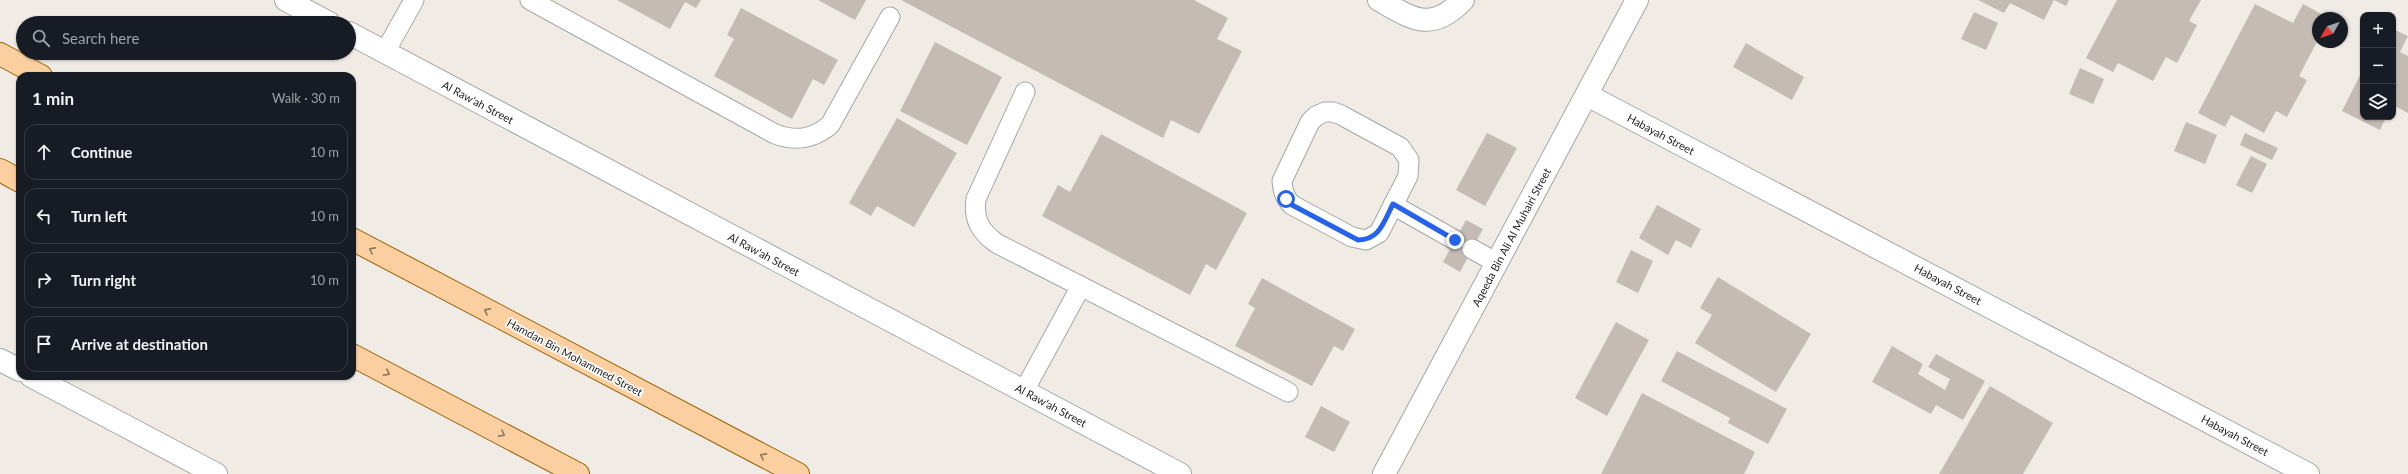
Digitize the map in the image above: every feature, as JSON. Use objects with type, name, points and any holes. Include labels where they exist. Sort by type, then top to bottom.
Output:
[{"type":"main road","points":[[0,54],[34,72]]},
{"type":"main road","points":[[0,170],[16,179]]},
{"type":"main road","name":"Hamdan Bin Mohammed Street","points":[[356,242],[798,474]]},
{"type":"main road","points":[[356,357],[578,474]]},
{"type":"street","points":[[286,0],[316,16]]},
{"type":"street","points":[[1379,0],[1421,21],[1437,18],[1454,9],[1463,0]]},
{"type":"street","name":"Aqeeda Bin Ali Al Muhairi Street","points":[[1384,474],[1588,95],[1637,0]]},
{"type":"street","name":"Al Raw'ah Street","points":[[356,37],[1180,474]]},
{"type":"street","name":"Habayah Street","points":[[1588,95],[2308,474]]},
{"type":"street","points":[[0,360],[16,368]]},
{"type":"street","points":[[38,380],[216,474]]},
{"type":"lane","points":[[385,52],[414,0]]},
{"type":"lane","points":[[530,0],[775,134],[786,138],[798,139],[815,135],[830,125],[890,17]]},
{"type":"lane","points":[[1025,92],[976,199],[974,210],[976,221],[984,234],[996,243],[1288,392]]},
{"type":"lane","points":[[1325,112],[1333,112],[1400,147],[1405,152],[1409,164],[1408,176],[1393,204],[1379,233],[1366,240],[1358,240],[1292,205],[1286,199],[1282,181],[1310,122],[1316,116],[1325,112]]},
{"type":"lane","points":[[1393,204],[1455,240]]},
{"type":"lane","points":[[1472,249],[1497,263]]},
{"type":"lane","points":[[1024,391],[1081,286]]},
{"type":"building","points":[[617,0],[701,0],[696,8],[685,2],[670,29]]},
{"type":"building","points":[[818,0],[866,0],[855,20]]},
{"type":"building","points":[[901,0],[1194,0],[1228,18],[1217,39],[1242,51],[1199,134],[1171,120],[1163,138]]},
{"type":"building","points":[[1978,0],[2054,0],[2044,20],[2010,3],[2004,13]]},
{"type":"building","points":[[2054,0],[2069,0],[2066,6]]},
{"type":"building","points":[[2117,0],[2201,0],[2189,21],[2197,25],[2177,63],[2166,57],[2153,81],[2118,63],[2113,72],[2086,58]]},
{"type":"building","points":[[2255,4],[2293,23],[2303,4],[2318,12],[2312,12],[2312,48],[2314,48],[2299,76],[2307,80],[2287,117],[2276,111],[2264,133],[2231,115],[2225,127],[2198,113]]},
{"type":"building","points":[[741,8],[838,60],[824,85],[813,79],[792,119],[714,76],[734,39],[727,35]]},
{"type":"building","points":[[1974,12],[1998,23],[1986,50],[1961,39]]},
{"type":"building","points":[[2396,30],[2408,36],[2400,52],[2408,56],[2408,113],[2396,107]]},
{"type":"building","points":[[935,42],[1002,77],[967,145],[900,111]]},
{"type":"building","points":[[1746,43],[1804,77],[1792,100],[1733,67]]},
{"type":"building","points":[[2080,68],[2104,79],[2093,104],[2069,94]]},
{"type":"building","points":[[2360,75],[2360,120],[2342,111]]},
{"type":"building","points":[[897,118],[957,153],[914,227],[877,206],[871,216],[849,203]]},
{"type":"building","points":[[2360,120],[2385,120],[2380,130]]},
{"type":"building","points":[[2186,122],[2217,135],[2205,164],[2174,151]]},
{"type":"building","points":[[1487,133],[1517,148],[1485,206],[1456,190]]},
{"type":"building","points":[[2245,133],[2278,148],[2272,160],[2240,145]]},
{"type":"building","points":[[1101,134],[1247,213],[1216,270],[1206,264],[1190,295],[1042,216],[1058,185],[1070,192]]},
{"type":"building","points":[[2251,156],[2267,164],[2252,193],[2236,185]]},
{"type":"building","points":[[1657,205],[1701,229],[1691,248],[1676,240],[1668,255],[1639,238]]},
{"type":"building","points":[[1466,220],[1483,229],[1460,272],[1443,262]]},
{"type":"building","points":[[1631,250],[1653,261],[1638,293],[1616,282]]},
{"type":"building","points":[[1718,277],[1811,334],[1776,392],[1695,343],[1712,315],[1700,308]]},
{"type":"building","points":[[1262,278],[1355,329],[1343,351],[1334,346],[1312,386],[1235,346],[1255,308],[1248,304]]},
{"type":"building","points":[[1616,322],[1649,340],[1607,416],[1575,398]]},
{"type":"building","points":[[1892,346],[1923,364],[1918,374],[1945,390],[1950,379],[1928,367],[1936,354],[1985,381],[1963,420],[1936,405],[1931,414],[1872,382]]},
{"type":"building","points":[[1677,351],[1787,409],[1768,444],[1728,423],[1730,418],[1661,381]]},
{"type":"building","points":[[1990,386],[2053,423],[2023,474],[1939,474]]},
{"type":"building","points":[[1642,393],[1755,452],[1744,474],[1601,474]]},
{"type":"building","points":[[1321,406],[1350,422],[1334,452],[1305,437]]},
{"type":"route","points":[[1286,199],[1292,205],[1358,240],[1373,238],[1379,233],[1393,204],[1455,240]]}]
